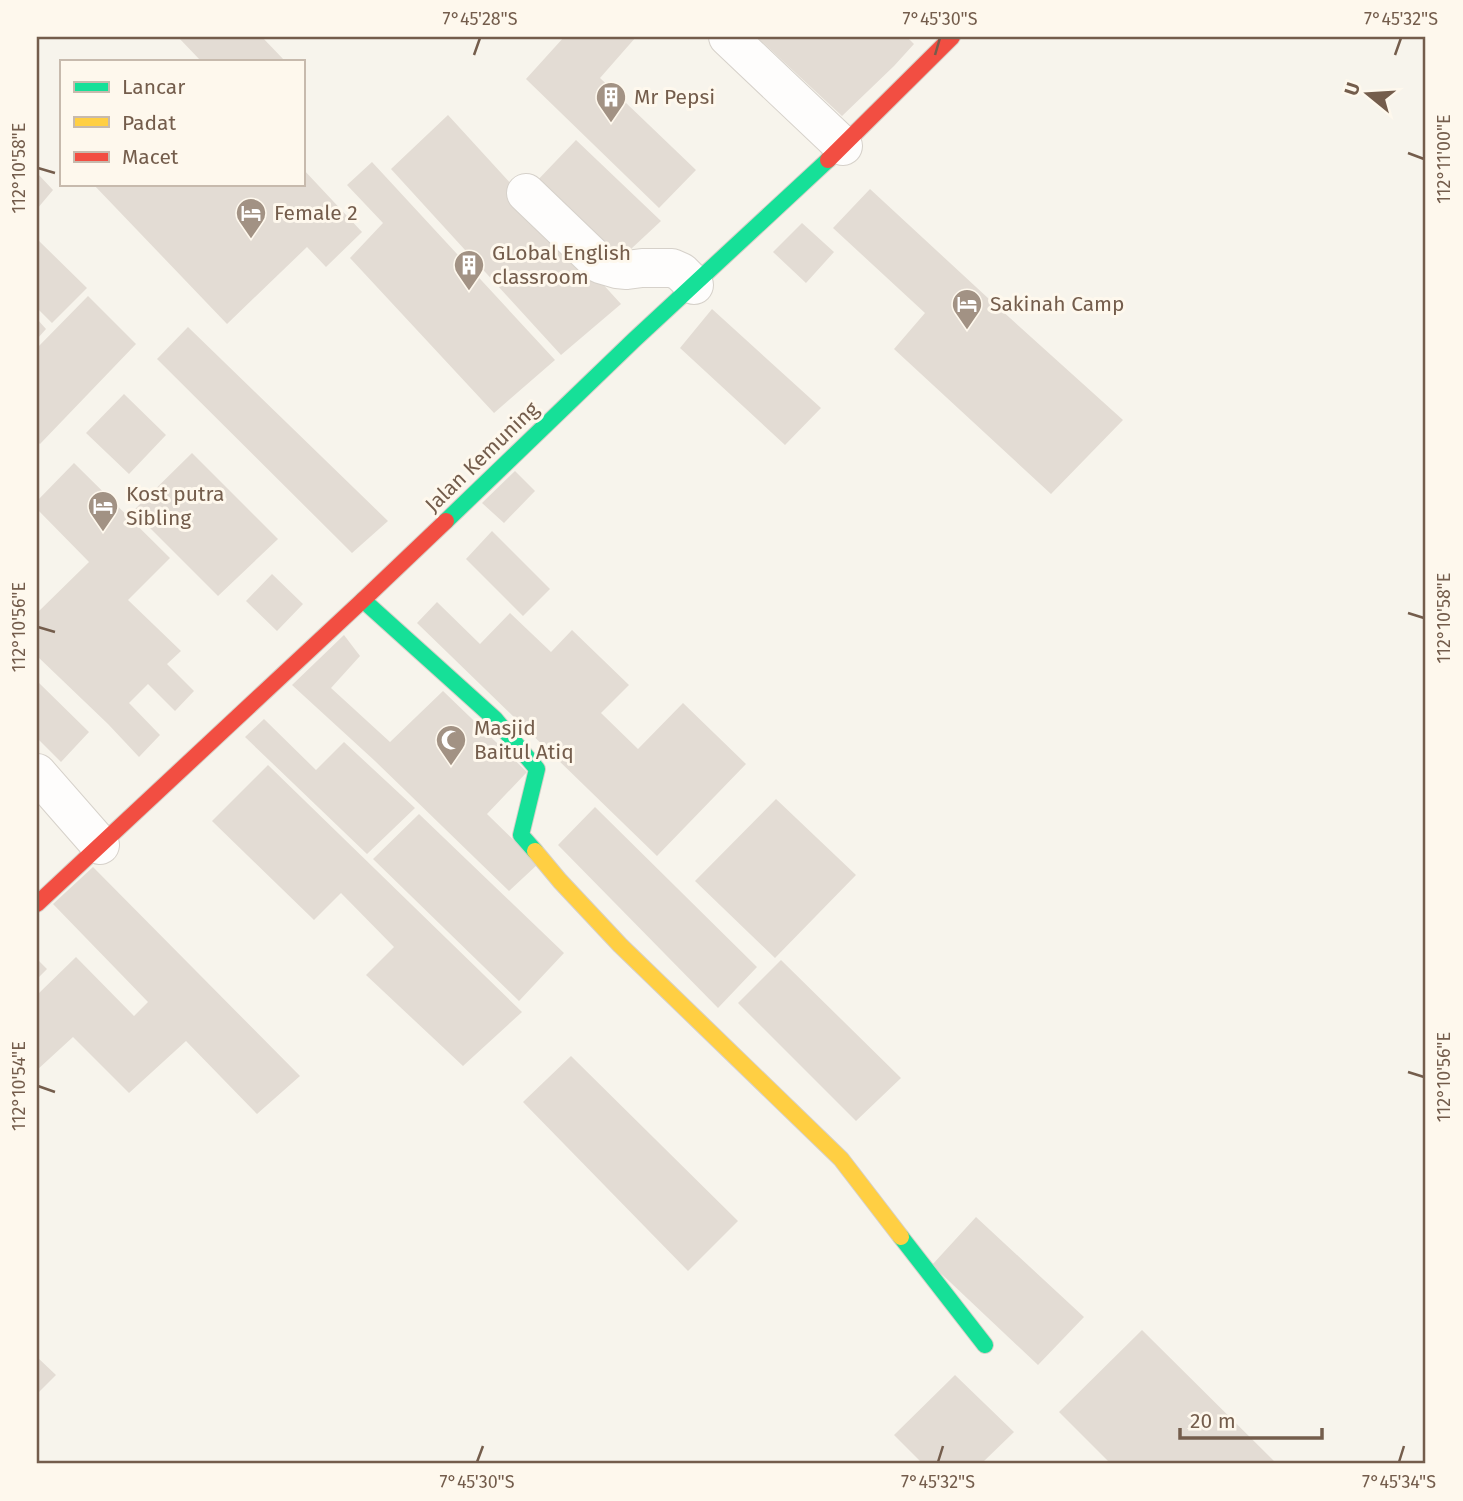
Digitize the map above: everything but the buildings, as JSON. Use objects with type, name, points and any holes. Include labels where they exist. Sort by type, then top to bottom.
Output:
[{"type":"street","points":[[727,37],[844,146]]},
{"type":"street","name":"Jalan Kemuning","points":[[37,904],[844,146],[952,37]]},
{"type":"street","points":[[526,193],[600,264],[617,270],[672,268],[681,272],[694,285]]},
{"type":"street","points":[[363,600],[495,719],[537,768],[521,835],[620,945],[841,1159],[985,1345]]},
{"type":"street","points":[[37,773],[100,845]]},
{"type":"traffic: fast","points":[[446,521],[634,340],[828,160]]},
{"type":"traffic: fast","points":[[363,600],[495,719],[537,769],[521,835],[535,851]]},
{"type":"traffic: fast","points":[[901,1237],[985,1345]]},
{"type":"traffic: slow","points":[[535,851],[620,945],[841,1159],[901,1237]]},
{"type":"traffic: jam","points":[[828,160],[952,37]]},
{"type":"traffic: jam","points":[[37,904],[446,521]]},
{"type":"place","name":"Mr Pepsi","points":[[611,124]]},
{"type":"place","name":"Female 2","points":[[251,240]]},
{"type":"place","name":"GLobal English classroom","points":[[469,292]]},
{"type":"place","name":"Sakinah Camp","points":[[967,331]]},
{"type":"place","name":"Kost putra Sibling","points":[[103,533]]},
{"type":"place","name":"Masjid Baitul Atiq","points":[[451,767]]}]
